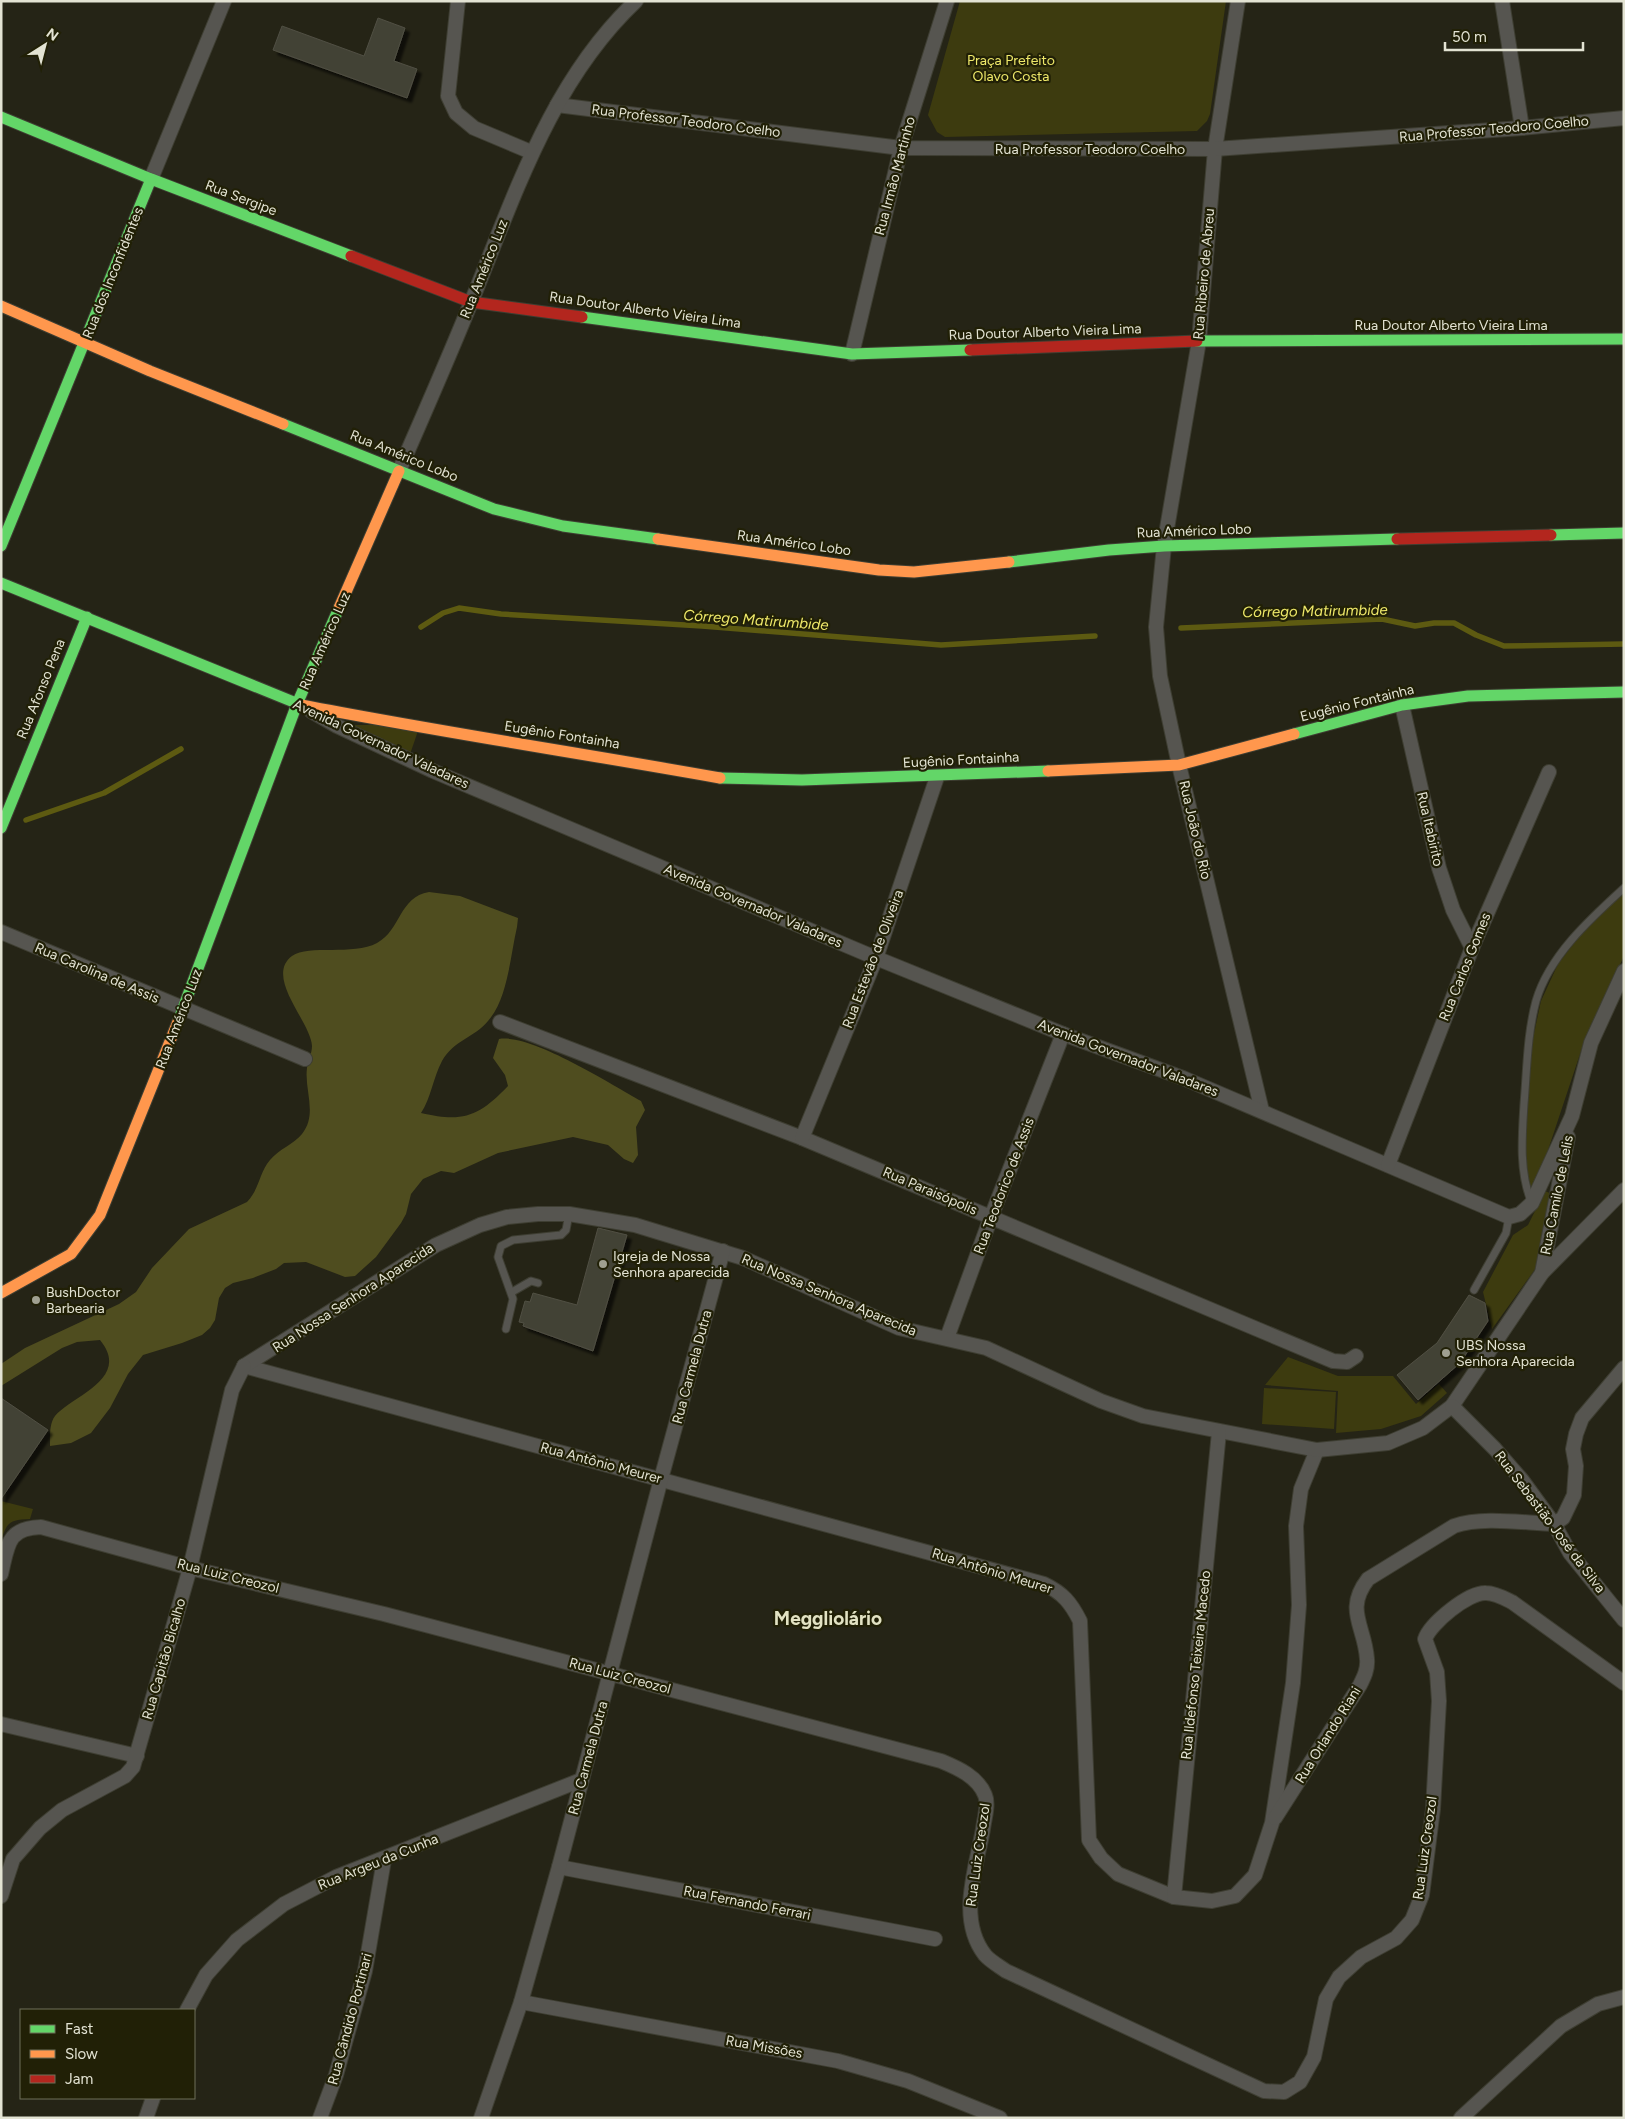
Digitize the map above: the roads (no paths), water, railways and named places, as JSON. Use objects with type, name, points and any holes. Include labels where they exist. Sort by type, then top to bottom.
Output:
[{"type":"main road","name":"Rua Sergipe","points":[[1,117],[151,180],[472,302]]},
{"type":"main road","name":"Rua dos Inconfidentes","points":[[1,546],[151,180]]},
{"type":"main road","name":"Rua Doutor Alberto Vieira Lima","points":[[472,302],[852,354],[1199,341],[1624,339]]},
{"type":"main road","name":"Rua Américo Lobo","points":[[1,306],[150,371],[494,509],[563,526],[879,570],[914,572],[955,569],[1109,550],[1164,546],[1624,533]]},
{"type":"main road","name":"Rua Américo Luz","points":[[1,1293],[71,1254],[100,1215],[184,1010],[297,704],[400,470]]},
{"type":"main road","name":"Avenida Governador Valadares","points":[[1,582],[297,704]]},
{"type":"main road","name":"Rua Afonso Pena","points":[[1,828],[86,617]]},
{"type":"main road","name":"Eugênio Fontainha","points":[[297,704],[428,730],[524,743],[722,778],[802,780],[937,777],[1179,764],[1402,706],[1468,696],[1624,692]]},
{"type":"street","name":"Rua dos Inconfidentes","points":[[151,180],[224,1]]},
{"type":"street","points":[[458,1],[448,96],[456,114],[474,128],[531,152]]},
{"type":"street","name":"Rua Américo Luz","points":[[400,470],[472,302],[531,152],[584,60],[636,1]]},
{"type":"street","name":"Rua Irmão Martinho","points":[[852,354],[901,148],[947,1]]},
{"type":"street","name":"Rua Ribeiro de Abreu","points":[[1164,546],[1199,341],[1215,149],[1238,1]]},
{"type":"street","points":[[1502,1],[1522,128]]},
{"type":"street","name":"Rua Professor Teodoro Coelho","points":[[557,105],[901,148],[1215,149],[1522,128],[1624,118]]},
{"type":"street","name":"Rua João do Rio","points":[[1164,546],[1156,627],[1160,676],[1179,764],[1262,1111]]},
{"type":"street","name":"Avenida Governador Valadares","points":[[297,704],[336,726],[433,771],[876,958],[1063,1034],[1183,1078],[1509,1217]]},
{"type":"street","name":"Rua Itabirito","points":[[1402,706],[1439,868],[1453,910],[1472,948]]},
{"type":"street","name":"Rua Carlos Gomes","points":[[1388,1165],[1472,948],[1549,772]]},
{"type":"street","name":"Rua Estevão de Oliveira","points":[[802,1138],[876,958],[937,777]]},
{"type":"street","name":"Rua Carolina de Assis","points":[[1,932],[305,1059]]},
{"type":"street","points":[[1509,1217],[1520,1214],[1532,1203],[1572,1116],[1591,1043],[1624,971]]},
{"type":"street","name":"Rua Paraisópolis","points":[[500,1022],[802,1138],[1333,1361],[1347,1362],[1356,1356]]},
{"type":"street","name":"Rua Teodorico de Assis","points":[[948,1338],[991,1217],[1063,1034]]},
{"type":"street","name":"Rua Camilo de Lelis","points":[[1542,1273],[1572,1116]]},
{"type":"street","name":"Rua Nossa Senhora Aparecida","points":[[244,1366],[436,1245],[480,1225],[507,1217],[569,1214],[635,1225],[743,1258],[899,1328],[925,1336],[948,1338],[986,1348],[1101,1401],[1143,1416],[1317,1450],[1388,1443],[1423,1428],[1452,1406],[1542,1273],[1624,1190]]},
{"type":"street","name":"Rua Carmela Dutra","points":[[481,2118],[521,2002],[559,1867],[723,1251]]},
{"type":"street","name":"Rua Antônio Meurer","points":[[244,1366],[1044,1584],[1061,1592],[1072,1604],[1080,1622],[1089,1840],[1101,1858],[1118,1874],[1174,1897],[1212,1901],[1235,1896],[1255,1875],[1272,1823],[1293,1683],[1298,1605],[1296,1526],[1302,1489],[1317,1450]]},
{"type":"street","name":"Rua Capitão Bicalho","points":[[1,1896],[13,1860],[40,1828],[62,1810],[125,1776],[133,1767],[190,1568],[232,1390],[244,1366]]},
{"type":"street","points":[[1554,1524],[1563,1518],[1574,1495],[1576,1466],[1574,1449],[1576,1434],[1582,1418],[1624,1368]]},
{"type":"street","name":"Rua Sebastião José da Silva","points":[[1452,1406],[1500,1455],[1554,1524],[1570,1553],[1624,1620]]},
{"type":"street","name":"Rua Ildefonso Teixeira Macedo","points":[[1174,1897],[1219,1432]]},
{"type":"street","name":"Rua Orlando Riani","points":[[1272,1823],[1360,1685],[1366,1670],[1367,1659],[1356,1604],[1359,1590],[1368,1579],[1454,1526],[1469,1520],[1554,1524]]},
{"type":"street","name":"Rua Luiz Creozol","points":[[1,1574],[9,1541],[17,1532],[26,1528],[41,1527],[190,1568],[384,1614],[941,1760],[960,1769],[978,1783],[986,1796],[985,1815],[969,1905],[970,1924],[975,1940],[986,1956],[1006,1971],[1264,2091],[1284,2092],[1300,2082],[1314,2057],[1326,1999],[1339,1977],[1361,1957],[1396,1938],[1412,1920],[1422,1895],[1432,1809],[1439,1701],[1437,1672],[1425,1639],[1428,1630],[1471,1596],[1485,1592],[1499,1595],[1512,1602],[1624,1683]]},
{"type":"street","points":[[1,1724],[137,1756]]},
{"type":"street","name":"Rua Argeu da Cunha","points":[[188,2009],[206,1975],[237,1940],[276,1910],[336,1876],[384,1860],[520,1803],[582,1780]]},
{"type":"street","name":"Rua Cândido Portinari","points":[[320,2118],[336,2075],[365,1971],[384,1860]]},
{"type":"street","name":"Rua Fernando Ferrari","points":[[559,1867],[935,1939]]},
{"type":"street","points":[[1461,2118],[1561,2026],[1598,2004],[1624,1997]]},
{"type":"street","name":"Rua Missões","points":[[521,2002],[838,2061],[908,2081],[1000,2118]]},
{"type":"street","points":[[146,2118],[153,2099]]},
{"type":"lane","points":[[1532,1203],[1526,1188],[1522,1144],[1527,1050],[1537,1000],[1556,961],[1578,932],[1624,888]]},
{"type":"lane","points":[[506,1329],[512,1306],[512,1292],[498,1257],[501,1246],[513,1240],[561,1235],[566,1230],[569,1214]]},
{"type":"lane","points":[[1474,1290],[1506,1233],[1509,1217]]},
{"type":"lane","points":[[512,1292],[531,1281],[538,1283]]},
{"type":"waterway","name":"Córrego Matirumbide","points":[[421,627],[443,613],[459,608],[501,614],[702,626],[941,645],[1095,636]]},
{"type":"waterway","name":"Córrego Matirumbide","points":[[1181,628],[1382,619],[1415,626],[1434,623],[1454,623],[1476,635],[1504,646],[1624,644]]},
{"type":"waterway","name":"Córrego Matirumbide","points":[[26,820],[104,793],[181,749]]},
{"type":"place","name":"Igreja de Nossa Senhora aparecida","points":[[603,1264]]},
{"type":"place","name":"BushDoctor Barbearia","points":[[36,1300]]},
{"type":"place","name":"UBS Nossa Senhora Aparecida","points":[[1446,1353]]},
{"type":"district","name":"Meggliolário","points":[[828,1618]]},
{"type":"park label","name":"Praça Prefeito Olavo Costa","points":[[1011,68]]}]
